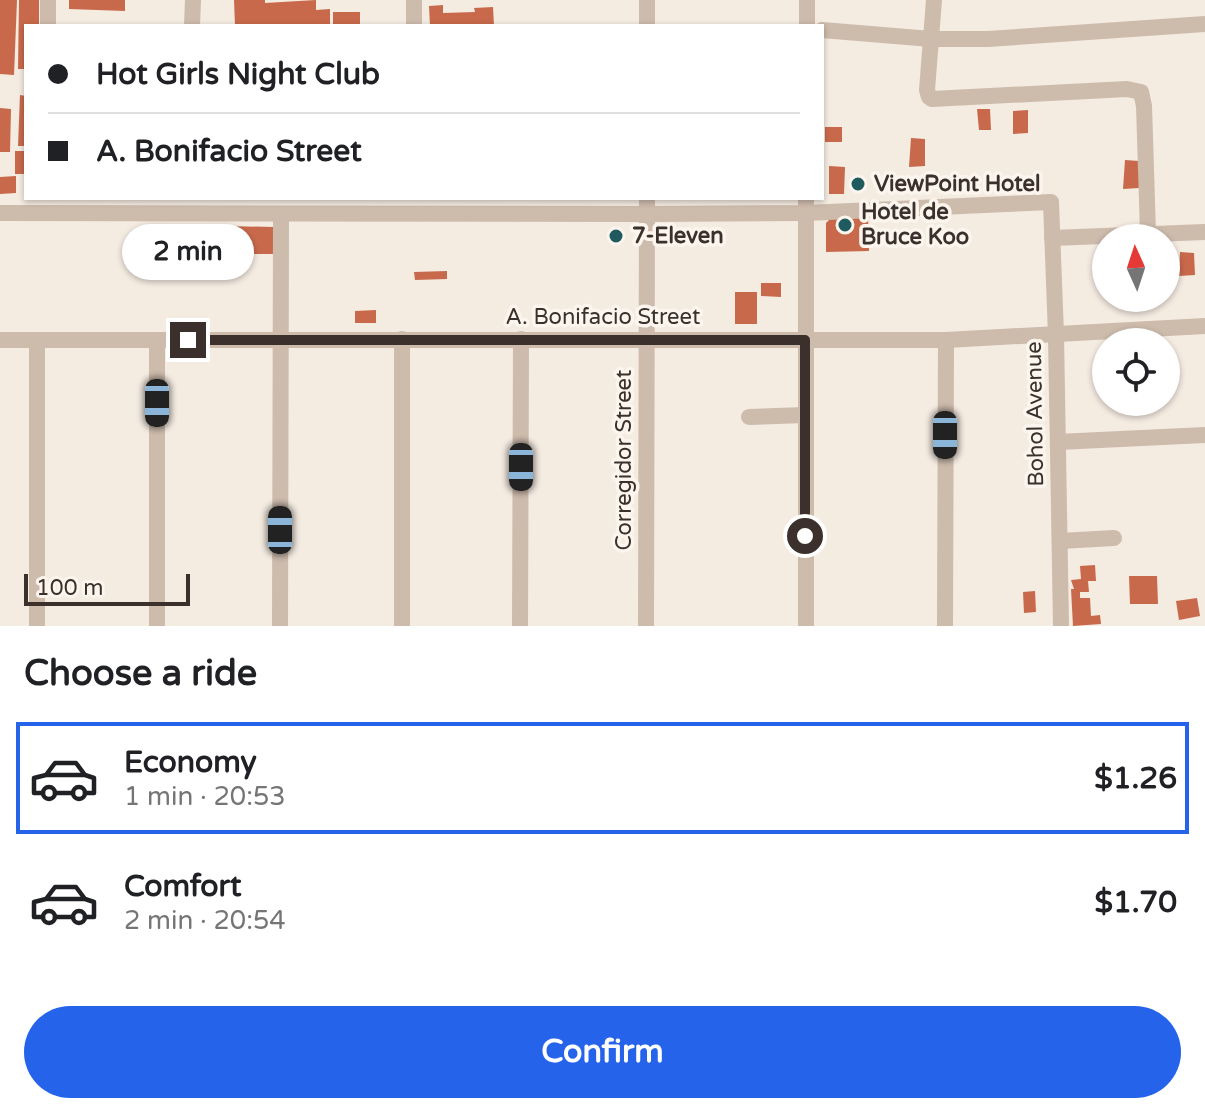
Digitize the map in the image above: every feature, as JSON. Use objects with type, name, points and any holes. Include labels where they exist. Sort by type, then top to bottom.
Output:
[{"type":"street","points":[[48,0],[48,24]]},
{"type":"street","points":[[192,24],[193,0]]},
{"type":"street","points":[[414,0],[414,24]]},
{"type":"street","points":[[647,0],[647,24]]},
{"type":"street","points":[[807,0],[807,24]]},
{"type":"street","points":[[934,0],[927,93],[932,99],[1127,89],[1141,92],[1148,224]]},
{"type":"street","points":[[824,30],[931,39],[988,39],[1205,24]]},
{"type":"street","name":"Bohol Avenue","points":[[806,205],[1051,202],[1061,626]]},
{"type":"street","points":[[0,213],[50,206],[191,206],[281,214],[414,206],[806,205],[806,626]]},
{"type":"street","name":"Corregidor Street","points":[[646,626],[647,206]]},
{"type":"street","points":[[280,626],[281,214]]},
{"type":"street","points":[[1180,232],[1205,232]]},
{"type":"street","points":[[1052,238],[1092,236]]},
{"type":"street","name":"A. Bonifacio Street","points":[[0,340],[946,340],[1205,326]]},
{"type":"street","points":[[402,339],[402,626]]},
{"type":"street","points":[[520,626],[521,339]]},
{"type":"street","points":[[37,340],[37,626]]},
{"type":"street","points":[[157,340],[157,626]]},
{"type":"street","points":[[945,626],[946,340]]},
{"type":"street","points":[[749,417],[805,415]]},
{"type":"street","points":[[1058,442],[1205,435]]},
{"type":"street","points":[[1060,541],[1114,538]]},
{"type":"building","points":[[0,0],[17,0],[14,75],[0,74]]},
{"type":"building","points":[[19,0],[39,0],[39,24],[24,24],[24,69],[18,69]]},
{"type":"building","points":[[69,0],[125,0],[125,11],[69,9]]},
{"type":"building","points":[[234,0],[265,0],[265,3],[316,0],[316,10],[330,9],[330,24],[235,24]]},
{"type":"building","points":[[443,5],[443,13],[475,12],[474,8],[493,7],[494,24],[430,24],[429,6]]},
{"type":"building","points":[[333,12],[360,12],[360,24],[333,24]]},
{"type":"building","points":[[20,95],[24,96],[24,146],[18,146]]},
{"type":"building","points":[[0,108],[11,109],[10,152],[0,152]]},
{"type":"building","points":[[977,109],[990,109],[991,130],[979,130]]},
{"type":"building","points":[[1028,110],[1028,133],[1013,134],[1013,111]]},
{"type":"building","points":[[825,127],[842,127],[842,142],[825,142]]},
{"type":"building","points":[[911,138],[925,139],[925,166],[909,167]]},
{"type":"building","points":[[15,151],[24,151],[24,174],[15,174]]},
{"type":"building","points":[[1125,160],[1139,161],[1139,188],[1123,189]]},
{"type":"building","points":[[829,166],[845,167],[844,194],[829,194]]},
{"type":"building","points":[[16,176],[16,193],[0,194],[0,177]]},
{"type":"building","points":[[868,215],[869,251],[826,252],[826,223],[833,216]]},
{"type":"building","points":[[226,226],[273,227],[273,254],[226,254]]},
{"type":"building","points":[[203,235],[220,235],[220,259],[203,259]]},
{"type":"building","points":[[1180,252],[1194,253],[1195,275],[1180,276]]},
{"type":"building","points":[[447,271],[447,279],[415,280],[414,272]]},
{"type":"building","points":[[761,283],[781,283],[781,297],[761,296]]},
{"type":"building","points":[[735,292],[757,292],[757,324],[735,324]]},
{"type":"building","points":[[376,310],[376,323],[355,323],[355,311]]},
{"type":"building","points":[[1095,565],[1096,581],[1088,581],[1089,592],[1080,592],[1080,598],[1090,598],[1091,616],[1100,615],[1101,624],[1073,626],[1071,589],[1074,589],[1071,580],[1081,579],[1080,566]]},
{"type":"building","points":[[1129,576],[1157,576],[1158,604],[1130,604]]},
{"type":"building","points":[[1035,591],[1036,612],[1024,613],[1023,592]]},
{"type":"building","points":[[1197,598],[1200,616],[1179,620],[1176,601]]},
{"type":"place","name":"ViewPoint Hotel","points":[[858,184]]},
{"type":"place","name":"Hotel de Bruce Koo","points":[[845,225]]},
{"type":"place","name":"7-Eleven","points":[[616,236]]},
{"type":"route","points":[[188,340],[805,340],[805,536]]}]
